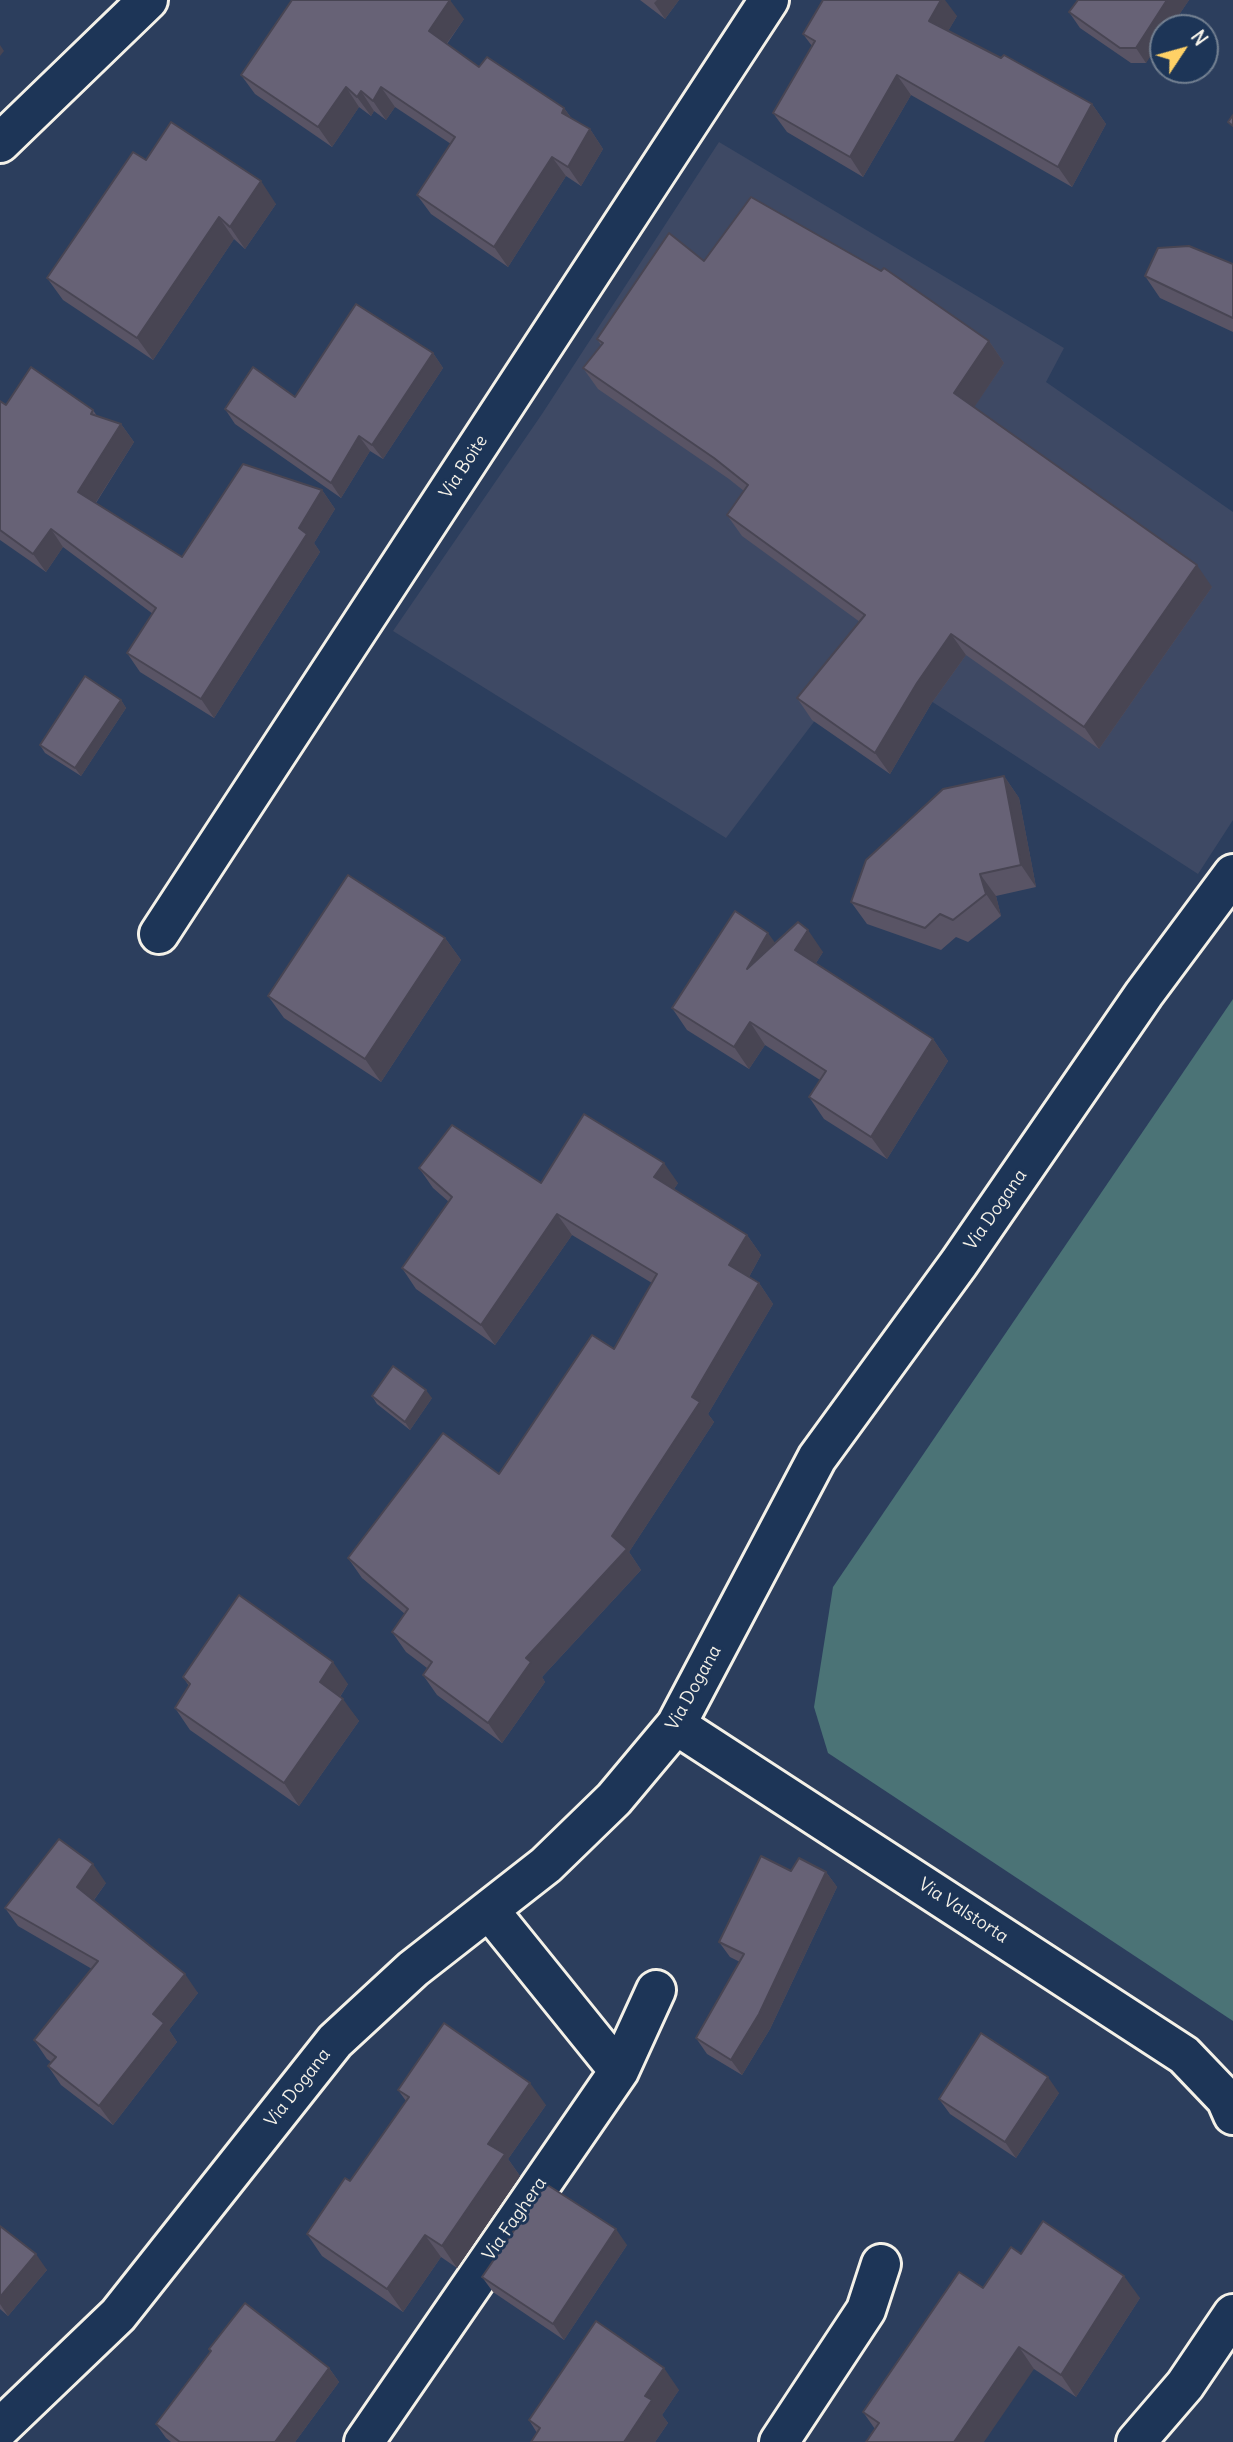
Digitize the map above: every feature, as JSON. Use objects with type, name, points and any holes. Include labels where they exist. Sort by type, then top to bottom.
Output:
[{"type":"street","points":[[0,142],[148,0]]},
{"type":"street","name":"Via Boite","points":[[159,934],[768,0]]},
{"type":"street","name":"Via Dogana","points":[[0,2428],[118,2315],[335,2041],[413,1969],[546,1865],[614,1800],[676,1725],[817,1458],[959,1262],[1144,994],[1233,874]]},
{"type":"street","name":"Via Valstorta","points":[[676,1725],[1184,2055],[1226,2099],[1233,2115]]},
{"type":"street","points":[[489,1910],[619,2071]]},
{"type":"street","name":"Via Faghera","points":[[364,2442],[619,2071],[656,1990]]},
{"type":"street","points":[[779,2442],[866,2310],[881,2264]]},
{"type":"street","points":[[1136,2442],[1185,2385],[1233,2314]]},
{"type":"shaded area","points":[[719,142],[1064,348],[1046,382],[1233,512],[1233,820],[1198,874],[863,657],[726,838],[393,631],[542,414]]},
{"type":"green space","points":[[1233,999],[1233,2021],[828,1753],[814,1707],[833,1587]]},
{"type":"building","points":[[292,0],[450,0],[429,31],[479,67],[487,57],[564,108],[562,113],[590,129],[568,167],[552,157],[494,247],[417,195],[455,137],[381,87],[373,101],[361,91],[357,97],[346,87],[318,127],[241,75]]},
{"type":"building","points":[[823,0],[941,0],[929,21],[1001,58],[1004,55],[1092,104],[1058,167],[897,75],[850,157],[773,113],[815,41],[803,34]]},
{"type":"building","points":[[1078,0],[1167,0],[1158,14],[1149,14],[1149,28],[1136,48],[1120,48],[1069,12]]},
{"type":"building","points":[[171,122],[261,181],[230,227],[219,217],[137,338],[47,278],[133,152],[146,160]]},
{"type":"building","points":[[751,197],[881,271],[884,268],[989,341],[954,393],[1197,565],[1084,727],[951,634],[917,683],[875,753],[797,698],[865,615],[727,515],[748,485],[714,458],[583,368],[603,343],[597,339],[669,233],[704,261]]},
{"type":"building","points":[[1189,246],[1233,264],[1233,318],[1145,276],[1158,248]]},
{"type":"building","points":[[356,304],[433,353],[372,445],[359,436],[331,483],[225,409],[253,367],[295,397]]},
{"type":"building","points":[[31,367],[93,410],[91,414],[121,424],[78,492],[182,557],[243,464],[322,490],[299,528],[307,534],[201,699],[127,653],[156,608],[51,529],[33,554],[0,530],[0,401],[6,405]]},
{"type":"building","points":[[85,676],[121,700],[75,768],[40,745]]},
{"type":"building","points":[[1004,776],[1021,865],[980,874],[986,894],[953,920],[940,914],[925,928],[851,902],[866,860],[943,789]]},
{"type":"building","points":[[348,875],[445,938],[365,1059],[268,996]]},
{"type":"building","points":[[735,911],[768,933],[747,969],[798,922],[808,930],[795,950],[933,1039],[871,1137],[809,1097],[826,1071],[750,1022],[734,1047],[672,1008]]},
{"type":"building","points":[[584,1114],[664,1163],[654,1177],[747,1235],[729,1265],[759,1283],[692,1397],[700,1402],[612,1536],[627,1549],[526,1658],[531,1662],[488,1723],[423,1675],[432,1662],[392,1632],[408,1609],[348,1558],[443,1433],[499,1474],[592,1335],[614,1349],[657,1274],[557,1214],[481,1325],[402,1268],[452,1197],[419,1168],[452,1125],[541,1183]]},
{"type":"building","points":[[393,1366],[426,1390],[405,1422],[372,1396]]},
{"type":"building","points":[[239,1595],[333,1662],[320,1682],[343,1699],[284,1783],[175,1708],[190,1684],[183,1677]]},
{"type":"building","points":[[59,1839],[93,1864],[77,1887],[185,1974],[153,2014],[164,2023],[99,2106],[48,2066],[56,2057],[34,2040],[98,1961],[5,1908]]},
{"type":"building","points":[[761,1856],[791,1871],[799,1858],[826,1872],[759,2014],[731,2060],[696,2038],[744,1954],[719,1942]]},
{"type":"building","points":[[444,2023],[530,2083],[488,2144],[505,2154],[442,2246],[425,2235],[387,2289],[307,2234],[345,2178],[350,2181],[409,2097],[398,2090]]},
{"type":"building","points":[[981,2033],[1048,2077],[1005,2142],[939,2099]]},
{"type":"building","points":[[546,2184],[616,2229],[553,2324],[482,2277]]},
{"type":"building","points":[[1043,2221],[1124,2276],[1061,2375],[1019,2347],[954,2442],[866,2442],[879,2423],[863,2412],[959,2272],[983,2288],[1011,2247],[1021,2254]]},
{"type":"building","points":[[0,2226],[36,2254],[0,2297]]},
{"type":"building","points":[[245,2303],[329,2368],[275,2442],[180,2442],[156,2424]]},
{"type":"building","points":[[596,2321],[664,2368],[645,2396],[652,2400],[624,2442],[531,2442],[540,2428],[529,2420]]}]
